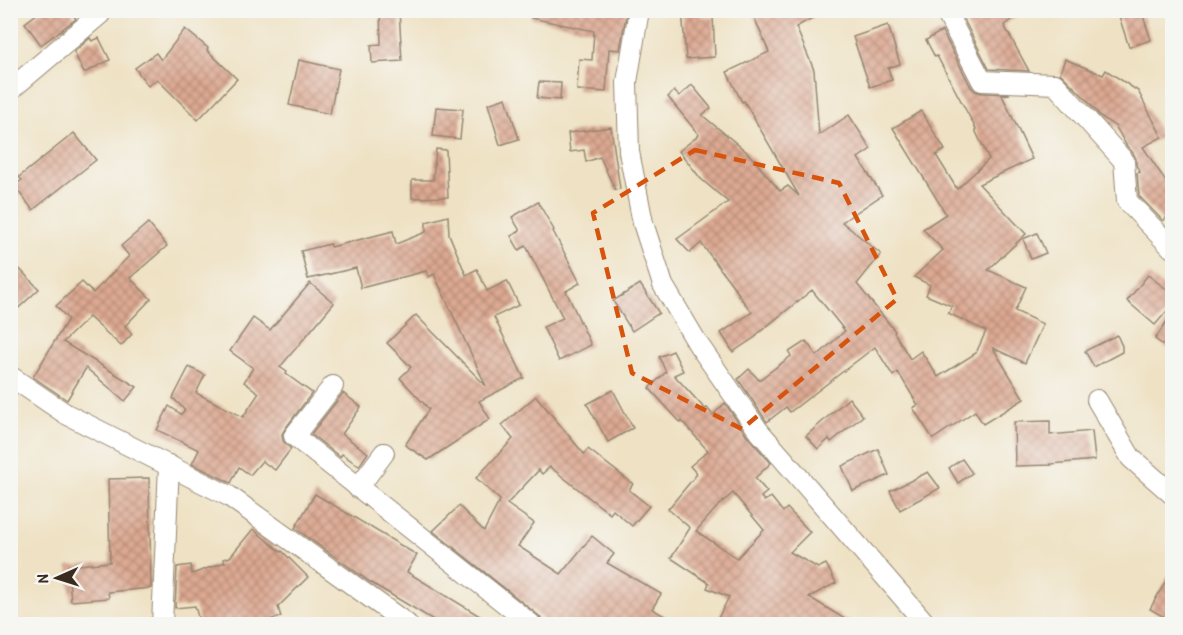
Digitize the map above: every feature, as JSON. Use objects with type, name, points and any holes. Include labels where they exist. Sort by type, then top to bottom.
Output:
[{"type":"street","points":[[639,10],[627,82],[629,152],[643,223],[663,285],[698,344],[758,430],[926,624]]},
{"type":"street","points":[[945,10],[982,81],[1055,84],[1124,161],[1127,201],[1173,248]]},
{"type":"street","points":[[10,90],[100,14]]},
{"type":"street","points":[[10,376],[66,414],[229,496],[407,624]]},
{"type":"street","points":[[333,386],[294,436],[531,624]]},
{"type":"street","points":[[1097,400],[1131,458],[1173,494]]},
{"type":"street","points":[[358,488],[384,453]]},
{"type":"street","points":[[162,624],[169,465]]},
{"type":"highlighted area","points":[[695,150],[839,183],[897,299],[742,429],[632,373],[593,213]]},
{"type":"building","points":[[42,10],[70,10],[76,19],[41,45],[25,23]]},
{"type":"building","points":[[380,10],[399,10],[402,61],[372,63],[371,45],[381,44]]},
{"type":"building","points":[[532,10],[627,10],[620,50],[609,49],[606,92],[577,90],[579,59],[592,60],[594,31],[531,18]]},
{"type":"building","points":[[682,10],[701,10],[702,18],[713,17],[715,57],[686,59]]},
{"type":"building","points":[[751,10],[826,10],[796,27],[814,70],[819,135],[849,115],[871,149],[858,158],[882,195],[842,222],[881,254],[857,284],[895,331],[910,359],[921,351],[938,377],[976,353],[986,331],[948,313],[952,306],[926,295],[930,285],[914,277],[943,250],[923,229],[946,214],[893,128],[921,111],[945,150],[936,155],[957,189],[989,159],[976,129],[926,40],[942,31],[975,91],[1010,94],[1002,95],[1032,159],[979,184],[1026,234],[988,270],[1026,287],[1015,311],[1043,324],[1025,363],[993,348],[1024,399],[983,424],[975,411],[933,439],[913,408],[918,405],[898,372],[893,376],[875,347],[790,412],[786,407],[767,422],[738,379],[749,369],[759,380],[791,356],[789,352],[806,341],[817,356],[845,331],[812,290],[757,336],[733,352],[721,333],[752,312],[701,243],[690,253],[677,239],[728,202],[701,179],[679,151],[699,135],[668,97],[674,91],[679,96],[692,85],[711,108],[702,115],[748,153],[780,191],[788,186],[799,196],[744,101],[742,102],[727,72],[769,52]]},
{"type":"building","points":[[959,10],[1026,10],[1004,25],[1029,71],[989,69]]},
{"type":"building","points":[[1117,10],[1141,10],[1151,40],[1129,47]]},
{"type":"building","points":[[888,25],[900,64],[888,68],[892,80],[870,87],[853,37]]},
{"type":"building","points":[[185,29],[208,48],[207,50],[237,79],[198,120],[157,79],[148,86],[135,68],[156,53],[161,60]]},
{"type":"building","points":[[90,38],[92,41],[99,38],[110,60],[84,73],[74,52]]},
{"type":"building","points":[[1065,59],[1103,75],[1106,70],[1138,91],[1162,137],[1143,147],[1173,192],[1173,212],[1163,221],[1139,196],[1137,173],[1140,172],[1136,159],[1116,127],[1100,116],[1060,73]]},
{"type":"building","points":[[299,60],[339,69],[330,114],[289,105]]},
{"type":"building","points":[[539,82],[561,83],[560,100],[537,98]]},
{"type":"building","points":[[506,98],[519,139],[500,145],[488,104]]},
{"type":"building","points":[[436,107],[463,109],[460,139],[433,136]]},
{"type":"building","points":[[611,127],[620,189],[615,190],[600,157],[586,162],[584,150],[570,152],[568,133]]},
{"type":"building","points":[[74,133],[96,160],[33,210],[14,186],[22,180],[19,177]]},
{"type":"building","points":[[436,149],[446,150],[448,197],[412,198],[412,180],[433,180]]},
{"type":"building","points":[[538,202],[580,283],[566,291],[591,345],[559,361],[543,327],[563,318],[526,246],[519,250],[511,236],[520,231],[512,217]]},
{"type":"building","points":[[448,216],[449,234],[466,275],[477,269],[487,291],[507,281],[519,305],[494,317],[524,378],[479,401],[490,419],[428,460],[405,445],[429,409],[400,378],[411,367],[387,343],[416,315],[486,386],[434,274],[429,277],[426,271],[361,288],[356,268],[308,279],[301,251],[330,244],[331,247],[393,231],[396,244],[426,232],[426,222]]},
{"type":"building","points":[[148,223],[167,246],[130,278],[151,299],[125,326],[132,334],[121,346],[89,317],[63,342],[137,387],[125,401],[86,368],[67,400],[33,377],[68,319],[56,306],[82,282],[93,293],[129,256],[121,246]]},
{"type":"building","points":[[1037,233],[1046,253],[1031,259],[1023,239]]},
{"type":"building","points":[[10,259],[39,289],[10,316]]},
{"type":"building","points":[[1148,275],[1173,294],[1173,304],[1155,325],[1127,301]]},
{"type":"building","points":[[310,283],[334,303],[280,367],[312,393],[282,434],[283,441],[291,449],[275,470],[262,461],[250,475],[239,467],[231,483],[192,464],[199,450],[157,430],[169,406],[181,414],[185,410],[173,398],[189,367],[205,375],[196,393],[243,417],[259,393],[244,382],[253,368],[230,351],[253,318],[270,330]]},
{"type":"building","points":[[640,284],[659,313],[632,331],[613,301]]},
{"type":"building","points":[[1173,312],[1173,352],[1155,339]]},
{"type":"building","points":[[1117,335],[1122,352],[1094,367],[1085,351]]},
{"type":"building","points":[[673,351],[683,371],[674,375],[713,415],[725,403],[748,437],[771,463],[755,478],[767,492],[761,497],[764,501],[771,497],[783,512],[787,508],[810,532],[790,552],[818,568],[826,564],[836,583],[809,597],[853,624],[715,624],[729,597],[707,588],[709,583],[671,558],[690,528],[668,509],[697,474],[690,466],[708,451],[649,388],[666,372],[659,357]],"holes":[[[733,493],[764,530],[737,558],[696,531]]]},
{"type":"building","points":[[613,390],[633,428],[608,442],[587,404]]},
{"type":"building","points":[[343,393],[361,407],[342,434],[368,453],[359,466],[342,454],[340,457],[311,434]]},
{"type":"building","points":[[536,396],[584,454],[588,449],[633,484],[629,490],[649,506],[632,526],[613,510],[610,514],[550,467],[542,474],[539,470],[507,504],[534,523],[518,546],[561,574],[592,536],[614,554],[607,563],[661,594],[652,609],[679,624],[543,624],[538,615],[433,531],[459,506],[484,531],[500,500],[476,478],[513,439],[502,425]]},
{"type":"building","points":[[849,398],[863,416],[831,442],[829,439],[818,449],[806,436]]},
{"type":"building","points":[[1050,421],[1050,435],[1092,431],[1095,460],[1015,466],[1014,422]]},
{"type":"building","points":[[878,449],[889,475],[853,491],[842,466]]},
{"type":"building","points":[[962,459],[972,473],[958,483],[949,468]]},
{"type":"building","points":[[928,472],[940,488],[900,510],[890,491]]},
{"type":"building","points":[[149,478],[151,588],[108,592],[109,598],[71,601],[68,566],[110,562],[108,479]]},
{"type":"building","points":[[315,494],[417,555],[407,572],[493,624],[440,624],[370,582],[295,528]]},
{"type":"building","points":[[253,529],[282,551],[308,577],[278,607],[281,617],[253,624],[200,624],[195,606],[175,608],[177,567],[191,565],[192,574],[225,562],[223,559],[230,557]]},
{"type":"building","points":[[1173,568],[1173,622],[1150,609]]}]
